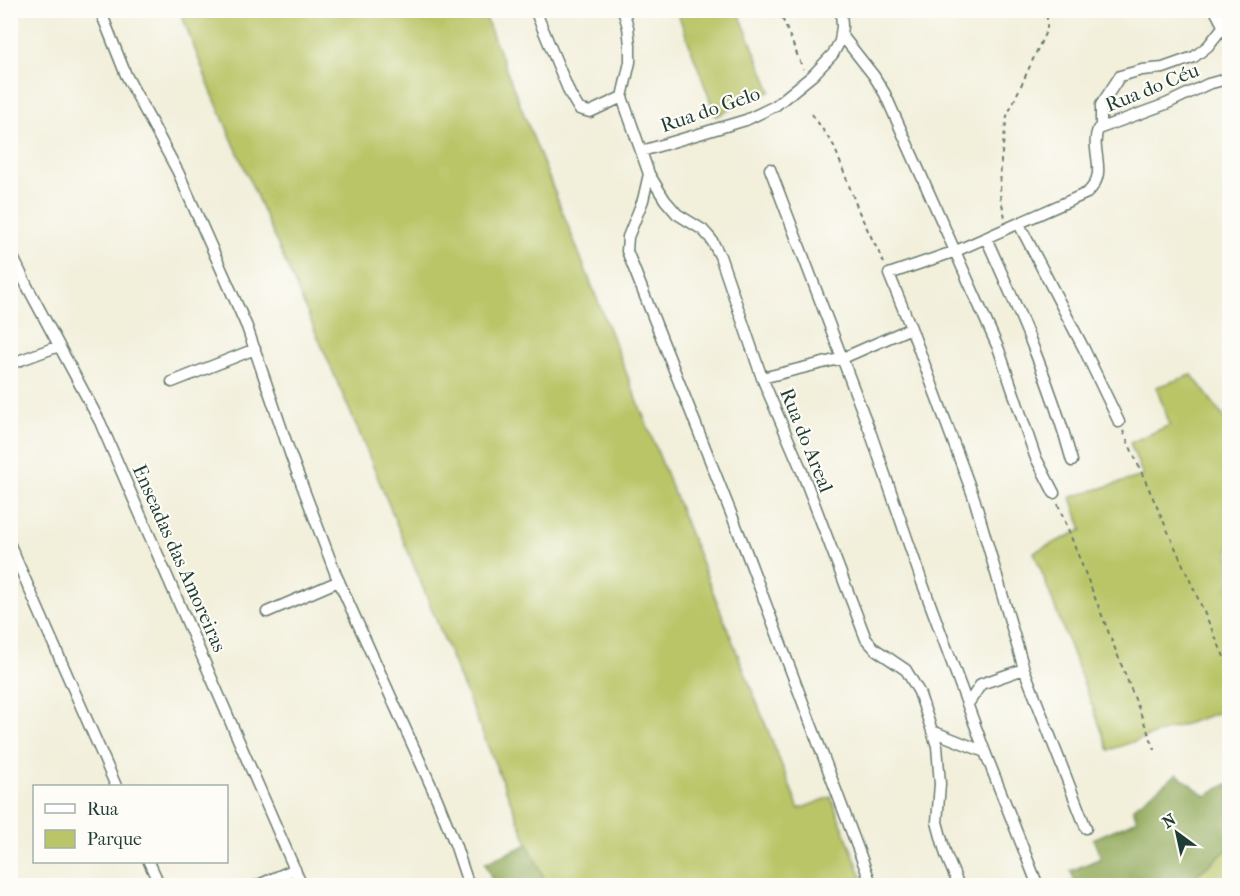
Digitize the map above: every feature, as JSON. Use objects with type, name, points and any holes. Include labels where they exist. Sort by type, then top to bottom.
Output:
[{"type":"street","points":[[100,10],[126,75],[178,172],[255,349],[291,456],[339,581],[437,799],[469,885]]},
{"type":"street","points":[[535,10],[570,94],[579,109],[590,112],[622,98],[630,62],[628,27],[623,10]]},
{"type":"street","name":"Rua do Gelo","points":[[642,151],[746,120],[775,106],[808,80],[833,54],[840,41],[841,10]]},
{"type":"street","points":[[1215,10],[1230,39]]},
{"type":"street","points":[[1101,127],[1101,105],[1120,76],[1142,70],[1163,68],[1194,57],[1208,46],[1223,27]]},
{"type":"street","points":[[841,34],[885,94],[999,350],[1035,456],[1054,493]]},
{"type":"street","name":"Rua do Céu","points":[[1019,224],[1093,188],[1099,172],[1096,132],[1101,127],[1166,104],[1208,84],[1230,78]]},
{"type":"street","name":"Rua do Areal","points":[[622,98],[649,174],[671,207],[703,230],[720,256],[762,378],[801,469],[866,639],[875,649],[906,670],[919,692],[937,746],[940,784],[937,822],[946,855],[959,885]]},
{"type":"street","points":[[770,169],[843,358],[985,752],[1038,885]]},
{"type":"street","points":[[649,174],[643,200],[628,237],[627,251],[744,546],[872,885]]},
{"type":"street","points":[[1086,828],[1024,669],[974,498],[889,274],[956,251],[1019,224],[1119,422]]},
{"type":"street","points":[[986,238],[1023,319],[1059,415],[1072,461]]},
{"type":"street","name":"Enseadas das Amoreiras","points":[[10,251],[100,422],[302,885]]},
{"type":"street","points":[[762,378],[843,358],[910,328]]},
{"type":"street","points":[[10,364],[59,346]]},
{"type":"street","points":[[172,382],[255,349]]},
{"type":"street","points":[[10,545],[117,785]]},
{"type":"street","points":[[267,612],[339,581]]},
{"type":"street","points":[[968,704],[981,684],[1024,669]]},
{"type":"street","points":[[932,731],[985,752]]},
{"type":"street","points":[[150,863],[160,885]]},
{"type":"street","points":[[256,885],[295,869]]},
{"type":"path","points":[[779,10],[808,80]]},
{"type":"path","points":[[1008,228],[1000,195],[1001,160],[1007,116],[1047,29],[1047,10]]},
{"type":"path","points":[[812,114],[834,146],[859,212],[889,274]]},
{"type":"path","points":[[1119,422],[1230,670]]},
{"type":"path","points":[[1054,493],[1098,611],[1155,750]]},
{"type":"green space","points":[[180,11],[483,11],[799,809],[831,797],[865,885],[547,885],[528,844],[359,432],[211,91]]},
{"type":"green space","points":[[677,11],[738,11],[771,91],[716,116]]},
{"type":"green space","points":[[1192,375],[1226,420],[1229,419],[1229,709],[1109,750],[1034,552],[1082,530],[1071,497],[1143,476],[1130,443],[1170,425],[1156,387]]},
{"type":"green space","points":[[1177,774],[1206,796],[1229,783],[1230,847],[1183,885],[1076,885],[1071,871],[1101,858],[1093,839],[1137,820],[1133,808]]},
{"type":"green space","points":[[528,844],[547,885],[494,885],[485,863]]},
{"type":"green space","points":[[1229,847],[1229,885],[1183,886],[1226,851]]}]
